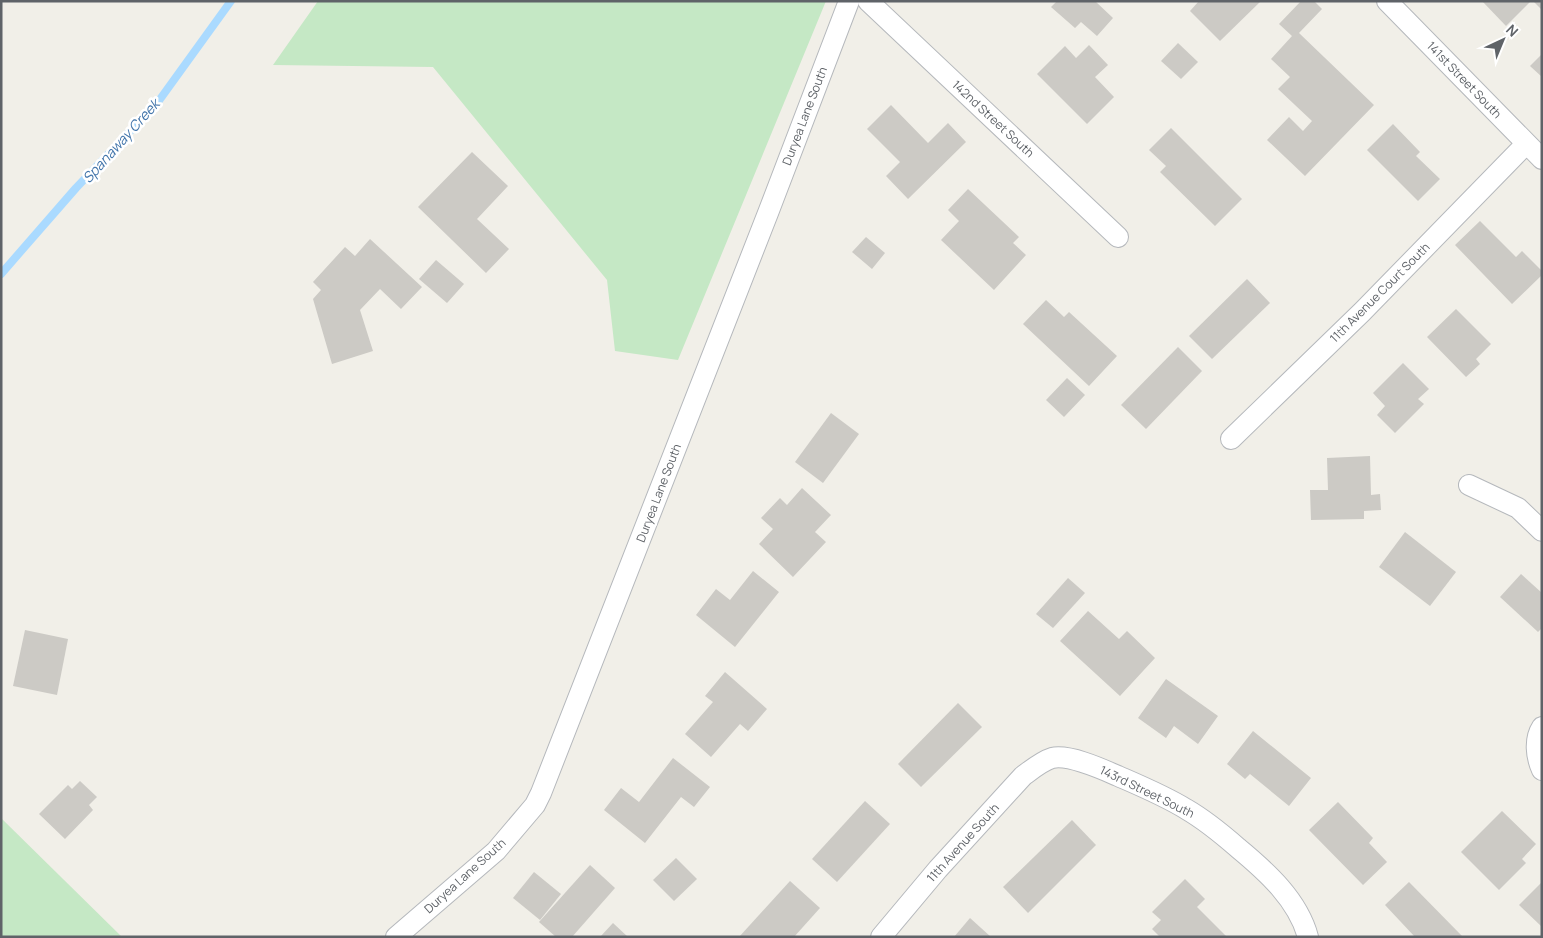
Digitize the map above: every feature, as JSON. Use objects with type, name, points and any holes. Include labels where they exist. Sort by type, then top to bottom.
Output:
[{"type":"street","name":"Duryea Lane South","points":[[396,937],[496,851],[535,805],[541,793],[765,222],[849,1]]},
{"type":"street","name":"142nd Street South","points":[[868,1],[1118,237]]},
{"type":"street","name":"141st Street South","points":[[1387,1],[1542,159]]},
{"type":"street","name":"11th Avenue Court South","points":[[1231,439],[1362,312],[1526,144]]},
{"type":"street","points":[[1469,484],[1518,508],[1542,531]]},
{"type":"street","points":[[1542,727],[1539,732],[1537,750],[1538,762],[1542,770]]},
{"type":"street","name":"11th Avenue South","points":[[882,937],[938,870],[1023,776],[1052,758]]},
{"type":"street","name":"143rd Street South","points":[[1052,758],[1072,759],[1104,770],[1186,809],[1214,828],[1267,872],[1283,891],[1304,924],[1308,937]]},
{"type":"green space","points":[[318,1],[826,1],[678,360],[615,351],[607,280],[433,67],[273,65]]},
{"type":"green space","points":[[1,818],[122,937],[1,937]]},
{"type":"building","points":[[1057,1],[1095,1],[1113,18],[1097,36],[1081,22],[1075,28],[1051,7]]},
{"type":"building","points":[[1199,1],[1261,1],[1220,41],[1190,11]]},
{"type":"building","points":[[1301,1],[1314,1],[1322,9],[1299,33],[1374,105],[1305,176],[1267,140],[1289,117],[1303,131],[1312,121],[1278,89],[1290,77],[1271,59],[1292,36],[1279,24]]},
{"type":"building","points":[[1482,1],[1531,1],[1506,26]]},
{"type":"building","points":[[1533,1],[1542,1],[1542,10]]},
{"type":"building","points":[[1178,43],[1198,62],[1181,79],[1161,61]]},
{"type":"building","points":[[1089,45],[1108,65],[1095,77],[1114,97],[1087,124],[1037,74],[1065,46],[1076,58]]},
{"type":"building","points":[[1542,54],[1542,77],[1530,66]]},
{"type":"building","points":[[891,105],[928,143],[948,123],[966,142],[908,199],[886,176],[900,162],[867,129]]},
{"type":"building","points":[[1393,124],[1420,152],[1416,156],[1440,179],[1418,201],[1367,150]]},
{"type":"building","points":[[1171,128],[1242,199],[1215,226],[1160,172],[1166,166],[1149,150]]},
{"type":"building","points":[[472,152],[508,186],[477,219],[509,249],[486,273],[418,207]]},
{"type":"building","points":[[968,189],[1019,237],[1013,243],[1026,255],[994,290],[941,240],[959,221],[948,210]]},
{"type":"building","points":[[1480,221],[1516,257],[1522,251],[1542,271],[1542,275],[1512,304],[1455,245]]},
{"type":"building","points":[[866,237],[885,253],[872,269],[852,252]]},
{"type":"building","points":[[370,239],[422,287],[401,309],[380,289],[360,310],[373,351],[332,364],[313,299],[321,290],[313,282],[345,247],[355,256]]},
{"type":"building","points":[[436,260],[464,284],[447,303],[419,279]]},
{"type":"building","points":[[1247,279],[1270,303],[1212,359],[1189,336]]},
{"type":"building","points":[[1046,300],[1064,317],[1069,312],[1117,356],[1089,386],[1023,324]]},
{"type":"building","points":[[1456,309],[1491,344],[1476,359],[1480,364],[1466,377],[1427,337]]},
{"type":"building","points":[[1178,347],[1202,371],[1146,429],[1121,405]]},
{"type":"building","points":[[1403,363],[1429,389],[1418,399],[1424,404],[1395,433],[1377,415],[1385,406],[1373,393]]},
{"type":"building","points":[[1067,378],[1085,395],[1064,417],[1046,400]]},
{"type":"building","points":[[831,413],[859,434],[823,483],[795,462]]},
{"type":"building","points":[[1370,456],[1371,495],[1380,494],[1381,510],[1364,511],[1364,519],[1311,520],[1310,490],[1328,490],[1327,458]]},
{"type":"building","points":[[802,488],[831,515],[815,532],[826,542],[793,577],[759,544],[773,529],[761,518],[780,498],[787,505]]},
{"type":"building","points":[[1405,532],[1456,572],[1430,606],[1379,567]]},
{"type":"building","points":[[753,571],[779,592],[735,647],[696,615],[716,589],[730,600]]},
{"type":"building","points":[[1521,574],[1542,593],[1542,628],[1538,632],[1500,597]]},
{"type":"building","points":[[1068,578],[1085,593],[1053,628],[1036,614]]},
{"type":"building","points":[[1088,611],[1119,639],[1127,631],[1155,658],[1120,696],[1060,641]]},
{"type":"building","points":[[25,630],[68,639],[57,695],[13,686]]},
{"type":"building","points":[[725,672],[767,709],[748,731],[740,724],[711,757],[685,734],[713,702],[705,696]]},
{"type":"building","points":[[1166,679],[1218,716],[1198,744],[1174,726],[1166,738],[1138,718]]},
{"type":"building","points":[[958,703],[982,727],[921,787],[898,764]]},
{"type":"building","points":[[1253,731],[1311,778],[1289,806],[1250,774],[1245,779],[1227,764]]},
{"type":"building","points":[[673,758],[710,787],[694,807],[681,797],[645,843],[604,810],[621,788],[639,802]]},
{"type":"building","points":[[80,781],[97,797],[89,805],[93,810],[65,839],[39,814],[68,785],[72,789]]},
{"type":"building","points":[[865,801],[890,824],[837,882],[812,859]]},
{"type":"building","points":[[1338,802],[1373,838],[1369,843],[1387,862],[1363,885],[1309,830]]},
{"type":"building","points":[[1502,811],[1536,844],[1522,859],[1526,863],[1499,890],[1461,852]]},
{"type":"building","points":[[1072,820],[1096,845],[1028,913],[1003,887]]},
{"type":"building","points":[[676,858],[697,879],[674,901],[653,880]]},
{"type":"building","points":[[590,865],[615,888],[572,937],[556,937],[539,922]]},
{"type":"building","points":[[534,872],[561,894],[540,920],[513,898]]},
{"type":"building","points":[[1185,879],[1205,899],[1197,907],[1227,937],[1160,937],[1152,929],[1161,920],[1152,912]]},
{"type":"building","points":[[790,881],[820,908],[794,937],[739,937]]},
{"type":"building","points":[[1409,882],[1463,937],[1415,937],[1385,905]]},
{"type":"building","points":[[1542,882],[1542,927],[1519,905]]},
{"type":"building","points":[[970,918],[991,937],[954,937]]},
{"type":"building","points":[[613,923],[628,937],[600,937]]},
{"type":"waterway","name":"Spanaway Creek","points":[[1,274],[76,188],[158,102],[231,1]]}]
